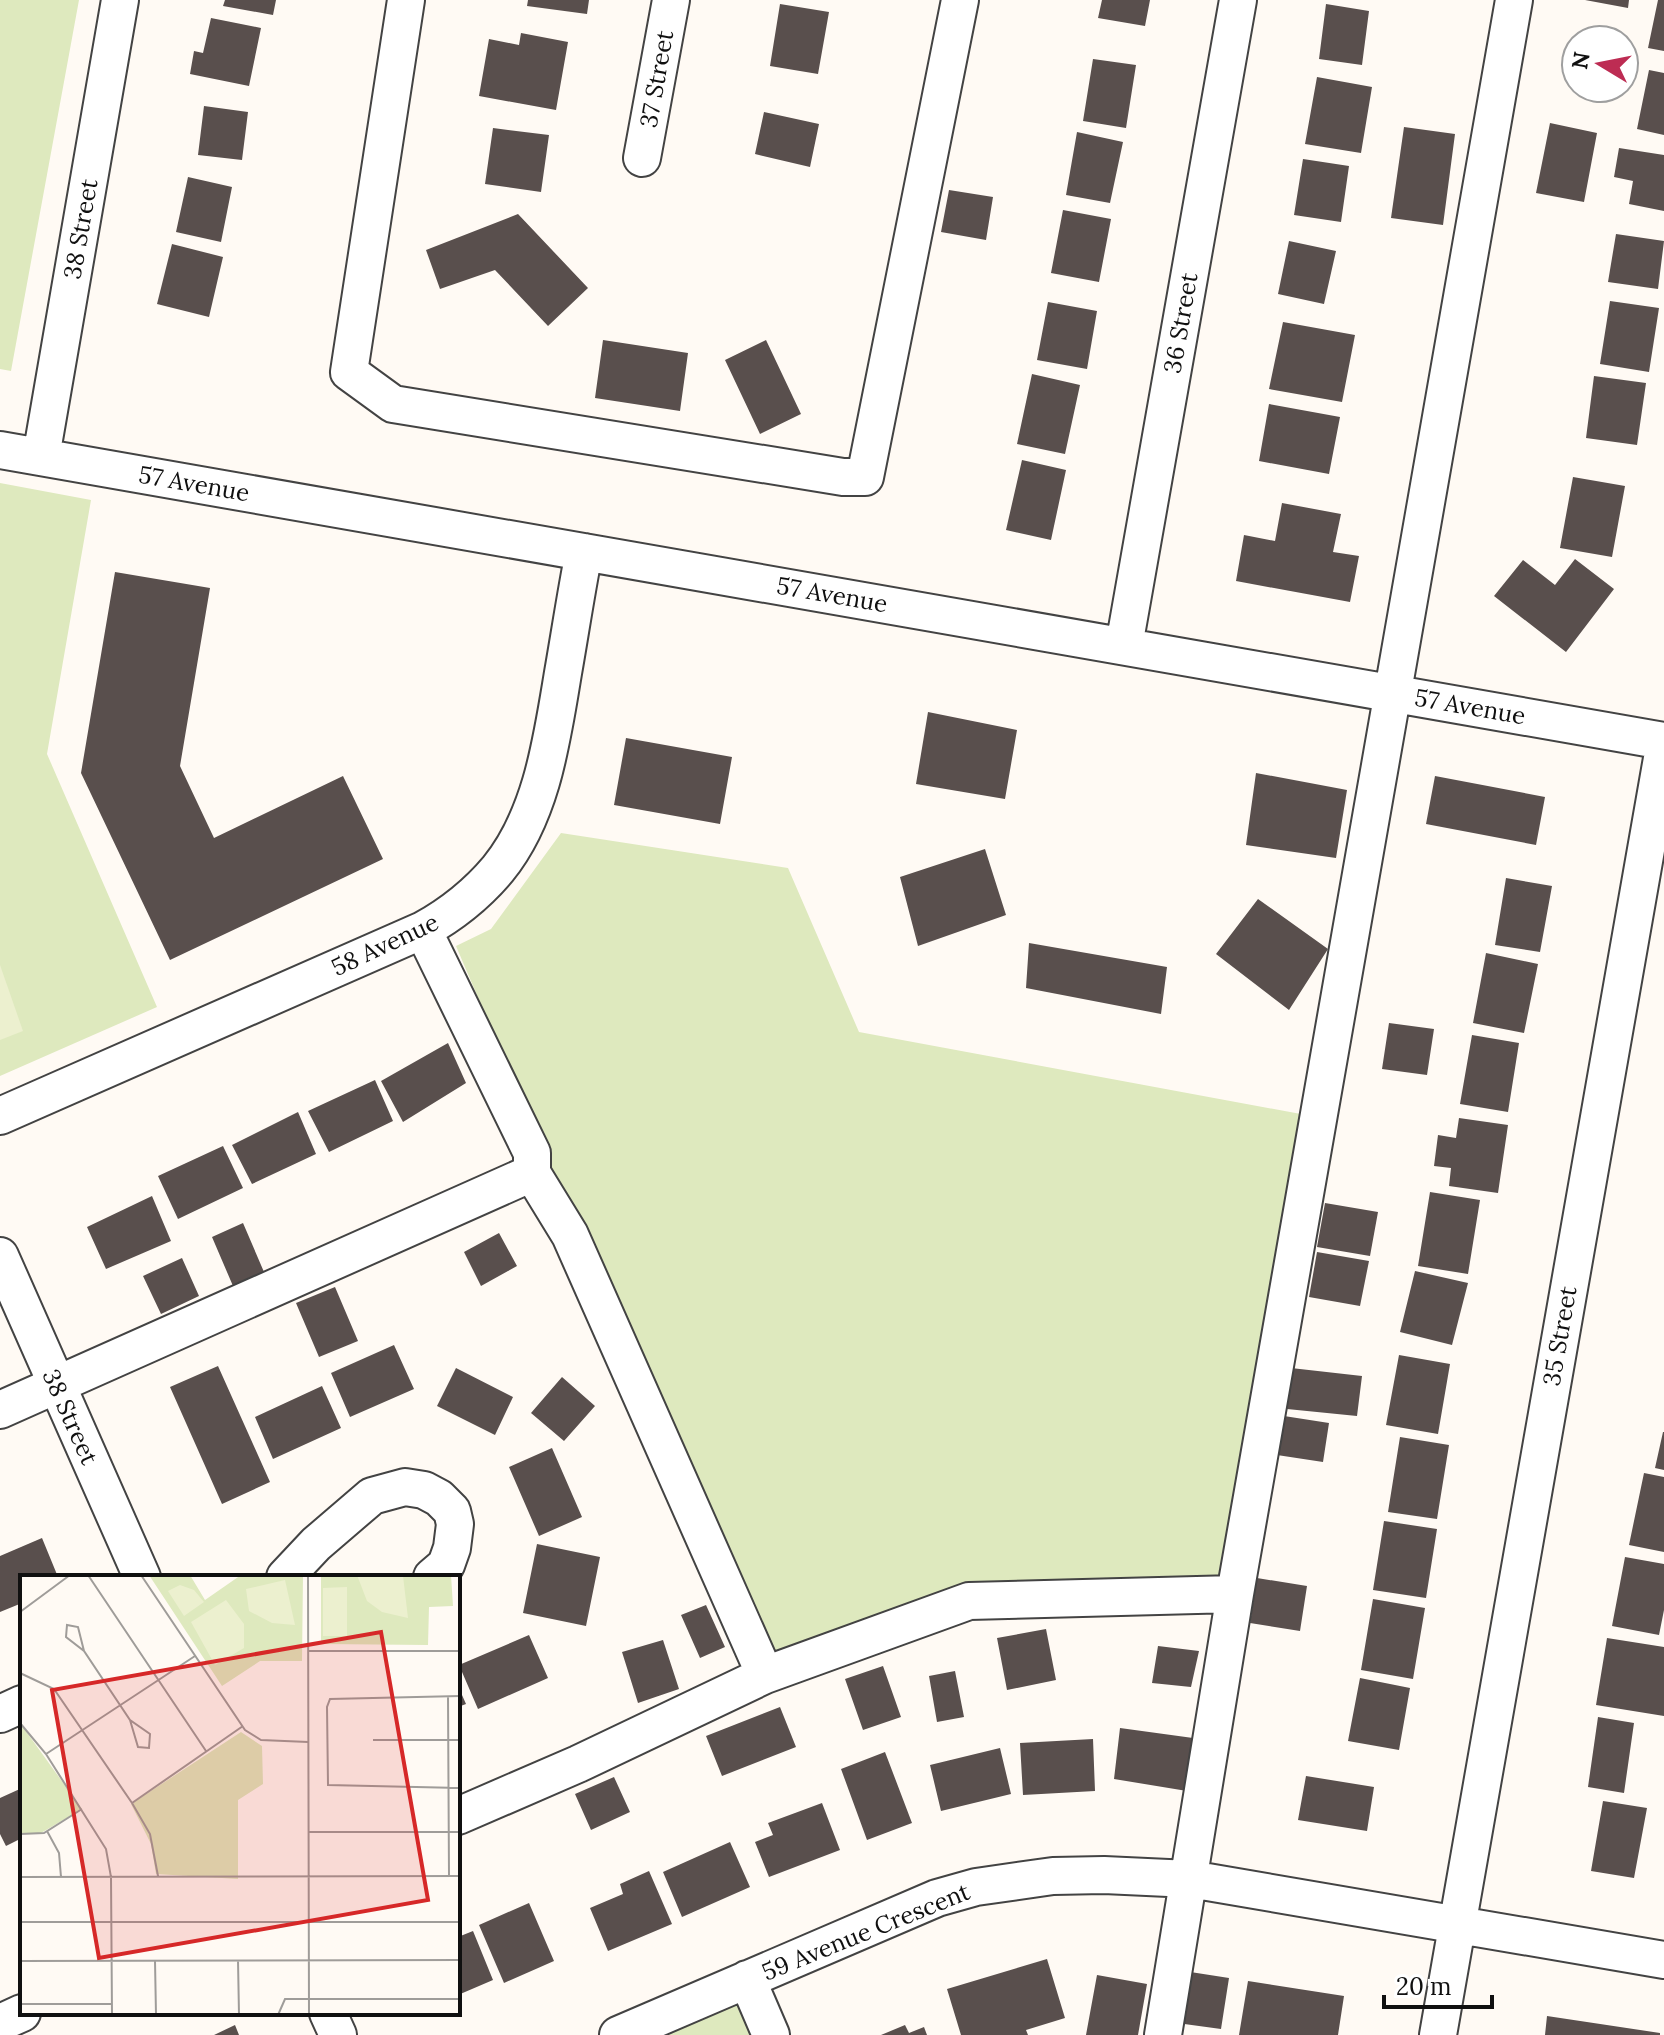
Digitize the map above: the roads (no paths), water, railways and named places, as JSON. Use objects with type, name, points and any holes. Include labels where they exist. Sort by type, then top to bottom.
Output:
[{"type":"street","name":"38 Street","points":[[41,457],[120,0]]},
{"type":"street","points":[[406,0],[349,372],[393,404],[843,477],[865,477],[960,0]]},
{"type":"street","name":"37 Street","points":[[642,158],[671,0]]},
{"type":"street","name":"36 Street","points":[[1124,646],[1238,0]]},
{"type":"street","points":[[1163,2035],[1235,1594],[1514,0]]},
{"type":"street","name":"57 Avenue","points":[[0,450],[1664,741]]},
{"type":"street","name":"58 Avenue","points":[[0,1116],[423,930],[471,898],[500,867],[522,832],[550,751],[584,552]]},
{"type":"street","name":"35 Street","points":[[1438,2035],[1664,747]]},
{"type":"street","points":[[423,930],[532,1153],[532,1173],[570,1235],[765,1675]]},
{"type":"street","points":[[0,1410],[532,1173]]},
{"type":"street","name":"38 Street","points":[[0,1256],[141,1575]]},
{"type":"street","points":[[287,1575],[316,1544],[372,1496],[405,1487],[424,1490],[439,1498],[452,1511],[455,1524],[452,1548],[446,1565],[434,1575]]},
{"type":"street","points":[[460,1815],[578,1764],[765,1675],[969,1601],[1235,1594]]},
{"type":"street","points":[[0,1714],[20,1705]]},
{"type":"street","name":"59 Avenue Crescent","points":[[618,2035],[937,1898],[976,1887],[1053,1876],[1190,1879],[1664,1960]]},
{"type":"street","points":[[747,1979],[771,2035]]},
{"type":"street","points":[[0,2023],[20,2014]]},
{"type":"street","points":[[329,2015],[338,2035]]}]
